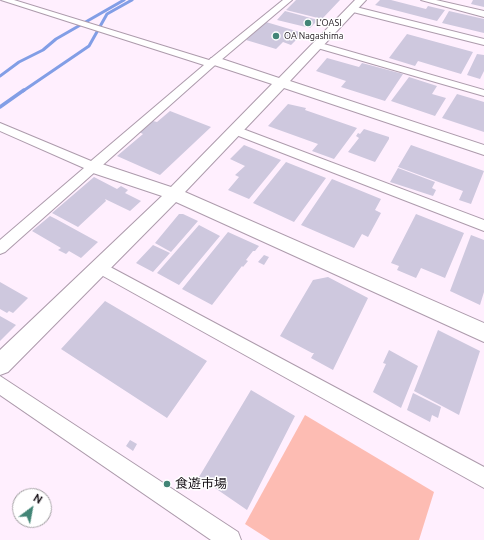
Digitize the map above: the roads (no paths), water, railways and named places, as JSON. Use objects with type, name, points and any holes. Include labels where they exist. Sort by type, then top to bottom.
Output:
[{"type":"street","points":[[5,0],[280,83],[484,150]]},
{"type":"street","points":[[0,248],[288,0]]},
{"type":"street","points":[[0,365],[174,194],[361,0]]},
{"type":"street","points":[[425,0],[484,14]]},
{"type":"street","points":[[352,9],[484,42]]},
{"type":"street","points":[[317,45],[484,93]]},
{"type":"street","points":[[0,127],[93,167],[174,194],[484,334]]},
{"type":"street","points":[[235,130],[484,226]]},
{"type":"street","points":[[99,267],[484,478]]},
{"type":"street","points":[[0,385],[230,540]]},
{"type":"waterway","points":[[0,76],[19,62],[43,50],[56,39],[124,0]]},
{"type":"waterway","points":[[23,91],[89,46],[107,14],[132,0]]},
{"type":"waterway","points":[[0,107],[24,90]]},
{"type":"place","name":"L’OASI","points":[[308,23]]},
{"type":"place","name":"OA Nagashima","points":[[276,36]]},
{"type":"place","name":"食遊市場","points":[[167,484]]}]
